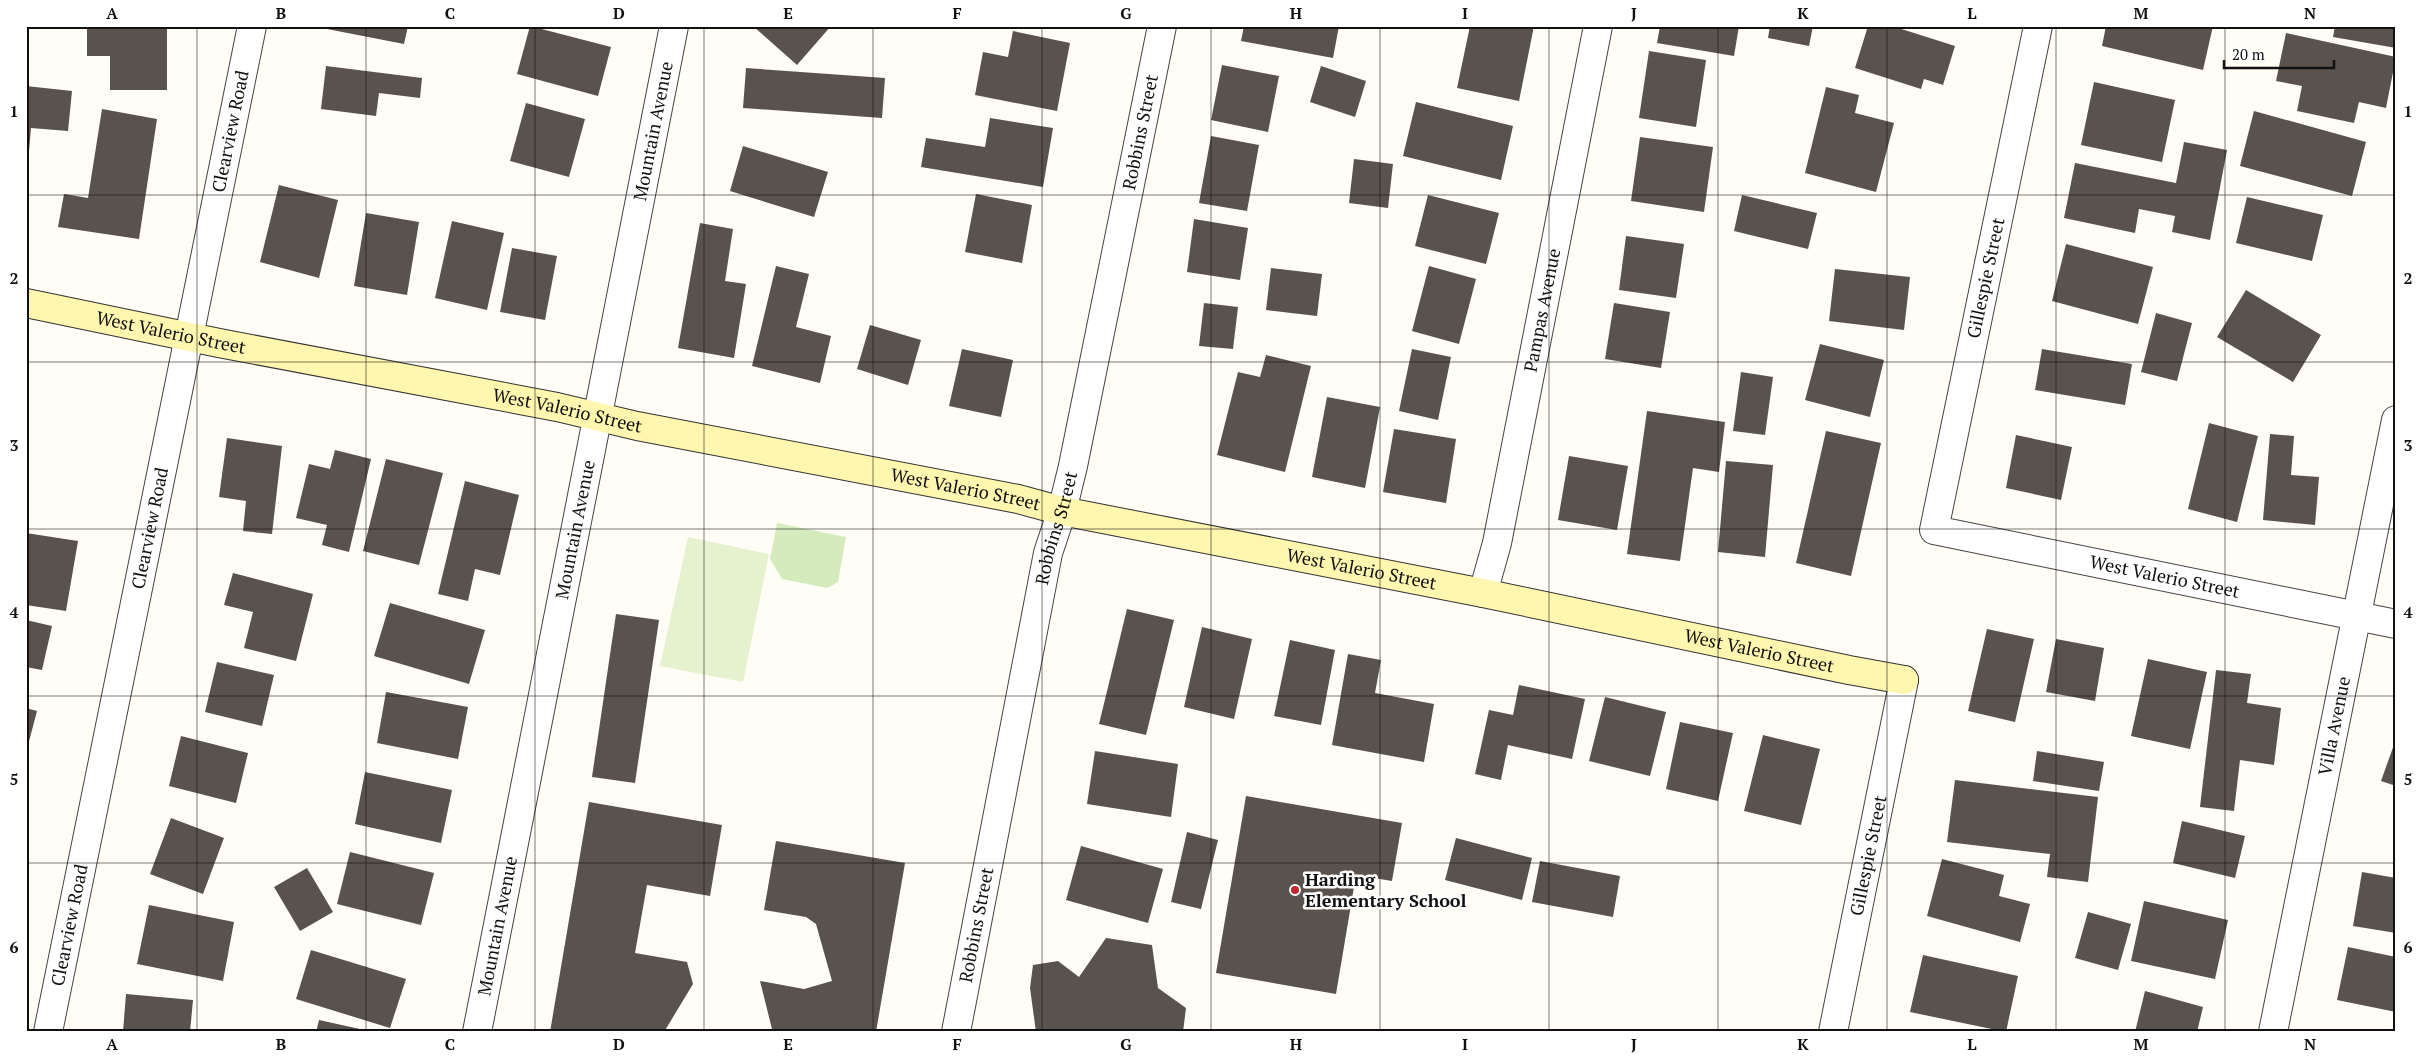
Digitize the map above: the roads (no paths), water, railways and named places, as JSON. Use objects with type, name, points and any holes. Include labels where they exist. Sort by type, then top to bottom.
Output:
[{"type":"street","name":"Clearview Road","points":[[48,1032],[252,26]]},
{"type":"street","name":"Mountain Avenue","points":[[477,1032],[674,26]]},
{"type":"street","name":"Robbins Street","points":[[956,1032],[1048,553],[1062,511],[1162,26]]},
{"type":"street","name":"Pampas Avenue","points":[[1483,593],[1497,543],[1598,26]]},
{"type":"street","name":"Gillespie Street","points":[[1934,530],[2038,26]]},
{"type":"street","name":"West Valerio Street","points":[[26,303],[598,415],[637,426],[1018,499],[1062,511],[1483,593],[1904,680]]},
{"type":"street","name":"Villa Avenue","points":[[2272,1032],[2396,420]]},
{"type":"street","name":"West Valerio Street","points":[[1934,530],[2396,624]]},
{"type":"street","name":"Gillespie Street","points":[[1833,1032],[1904,680]]},
{"type":"place","name":"Harding Elementary School","points":[[1295,890]]}]
